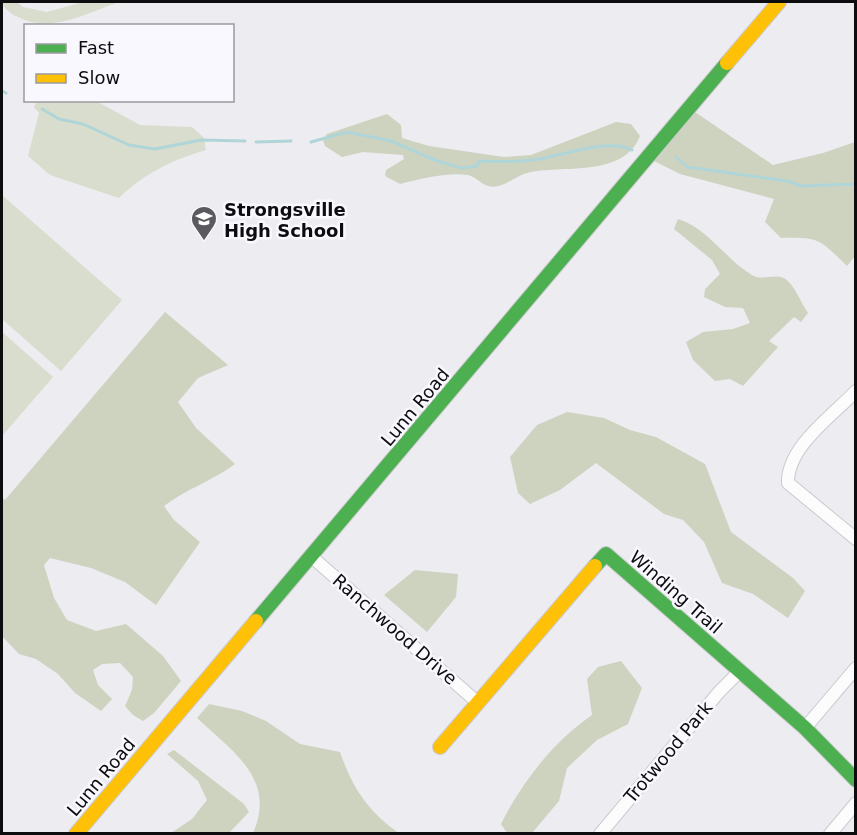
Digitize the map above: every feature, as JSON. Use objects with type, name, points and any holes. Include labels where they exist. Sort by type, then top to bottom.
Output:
[{"type":"street","name":"Lunn Road","points":[[76,834],[779,2]]},
{"type":"street","points":[[855,391],[796,451],[788,470],[789,483],[855,539]]},
{"type":"street","name":"Winding Trail","points":[[440,747],[606,554],[805,728],[855,780]]},
{"type":"street","name":"Ranchwood Drive","points":[[312,557],[477,702]]},
{"type":"street","points":[[805,728],[855,668]]},
{"type":"street","name":"Trotwood Park","points":[[600,834],[719,692],[740,672]]},
{"type":"street","points":[[830,834],[855,803]]},
{"type":"green space","points":[[2,2],[17,2],[23,7],[47,12],[83,2],[119,2],[69,20],[43,23],[31,22],[15,16],[6,9]]},
{"type":"green space","points":[[36,102],[98,102],[140,125],[192,127],[204,138],[206,150],[160,168],[128,189],[119,198],[50,175],[28,156],[39,113],[34,107]]},
{"type":"green space","points":[[695,112],[773,165],[823,153],[855,142],[855,256],[847,266],[824,245],[812,239],[781,238],[765,222],[774,199],[680,174],[654,161]]},
{"type":"green space","points":[[387,114],[401,125],[402,138],[429,146],[504,157],[531,155],[616,122],[631,124],[640,136],[632,150],[620,159],[606,164],[527,173],[493,187],[471,176],[460,174],[434,176],[400,184],[385,176],[386,170],[404,159],[403,155],[363,152],[342,157],[325,146],[323,140],[327,134]]},
{"type":"green space","points":[[3,196],[122,300],[61,371],[2,319]]},
{"type":"green space","points":[[678,219],[699,229],[752,275],[784,278],[794,288],[808,313],[801,322],[794,317],[769,341],[778,347],[743,386],[730,379],[715,381],[693,360],[686,342],[703,332],[733,329],[750,323],[743,308],[725,307],[704,297],[705,289],[720,274],[712,260],[674,229]]},
{"type":"green space","points":[[165,312],[228,365],[198,378],[178,402],[196,428],[235,464],[164,506],[174,520],[200,542],[156,605],[125,582],[91,568],[50,558],[44,565],[54,598],[67,620],[96,631],[126,624],[163,656],[181,681],[154,713],[143,721],[125,706],[132,690],[133,677],[120,663],[102,664],[93,670],[98,685],[112,699],[101,711],[75,693],[58,674],[36,659],[19,654],[2,636],[2,497],[5,500]]},
{"type":"green space","points":[[2,332],[53,377],[2,436]]},
{"type":"green space","points":[[567,412],[604,418],[630,430],[656,437],[705,464],[731,532],[793,578],[805,591],[788,618],[753,594],[722,583],[704,542],[683,520],[664,514],[596,463],[560,490],[530,504],[518,493],[510,457],[537,425]]},
{"type":"green space","points":[[415,570],[458,574],[456,597],[427,632],[384,595]]},
{"type":"green space","points":[[621,661],[642,688],[628,724],[597,740],[567,768],[559,801],[532,833],[507,833],[501,824],[529,778],[564,738],[592,715],[587,679],[598,667]]},
{"type":"green space","points":[[209,704],[242,711],[266,721],[300,744],[340,752],[350,777],[370,808],[399,833],[253,833],[259,814],[259,797],[255,782],[236,755],[197,718]]},
{"type":"green space","points":[[174,750],[244,804],[249,812],[229,833],[171,833],[192,819],[207,800],[198,781],[167,754]]},
{"type":"waterway","points":[[2,91],[6,93]]},
{"type":"waterway","points":[[42,109],[59,119],[83,124],[129,145],[155,149],[201,140],[245,141]]},
{"type":"waterway","points":[[311,142],[347,132],[391,141],[437,161],[462,168],[477,166],[479,161],[532,160],[587,148],[612,146],[632,150]]},
{"type":"waterway","points":[[256,142],[291,141]]},
{"type":"waterway","points":[[676,157],[687,167],[787,181],[802,186],[856,184]]},
{"type":"traffic: fast","points":[[256,621],[727,63]]},
{"type":"traffic: fast","points":[[595,566],[606,554],[805,728],[856,780]]},
{"type":"traffic: slow","points":[[727,63],[779,2]]},
{"type":"traffic: slow","points":[[440,747],[595,566]]},
{"type":"traffic: slow","points":[[76,834],[256,621]]},
{"type":"place","name":"Strongsville High School","points":[[204,242]]}]
